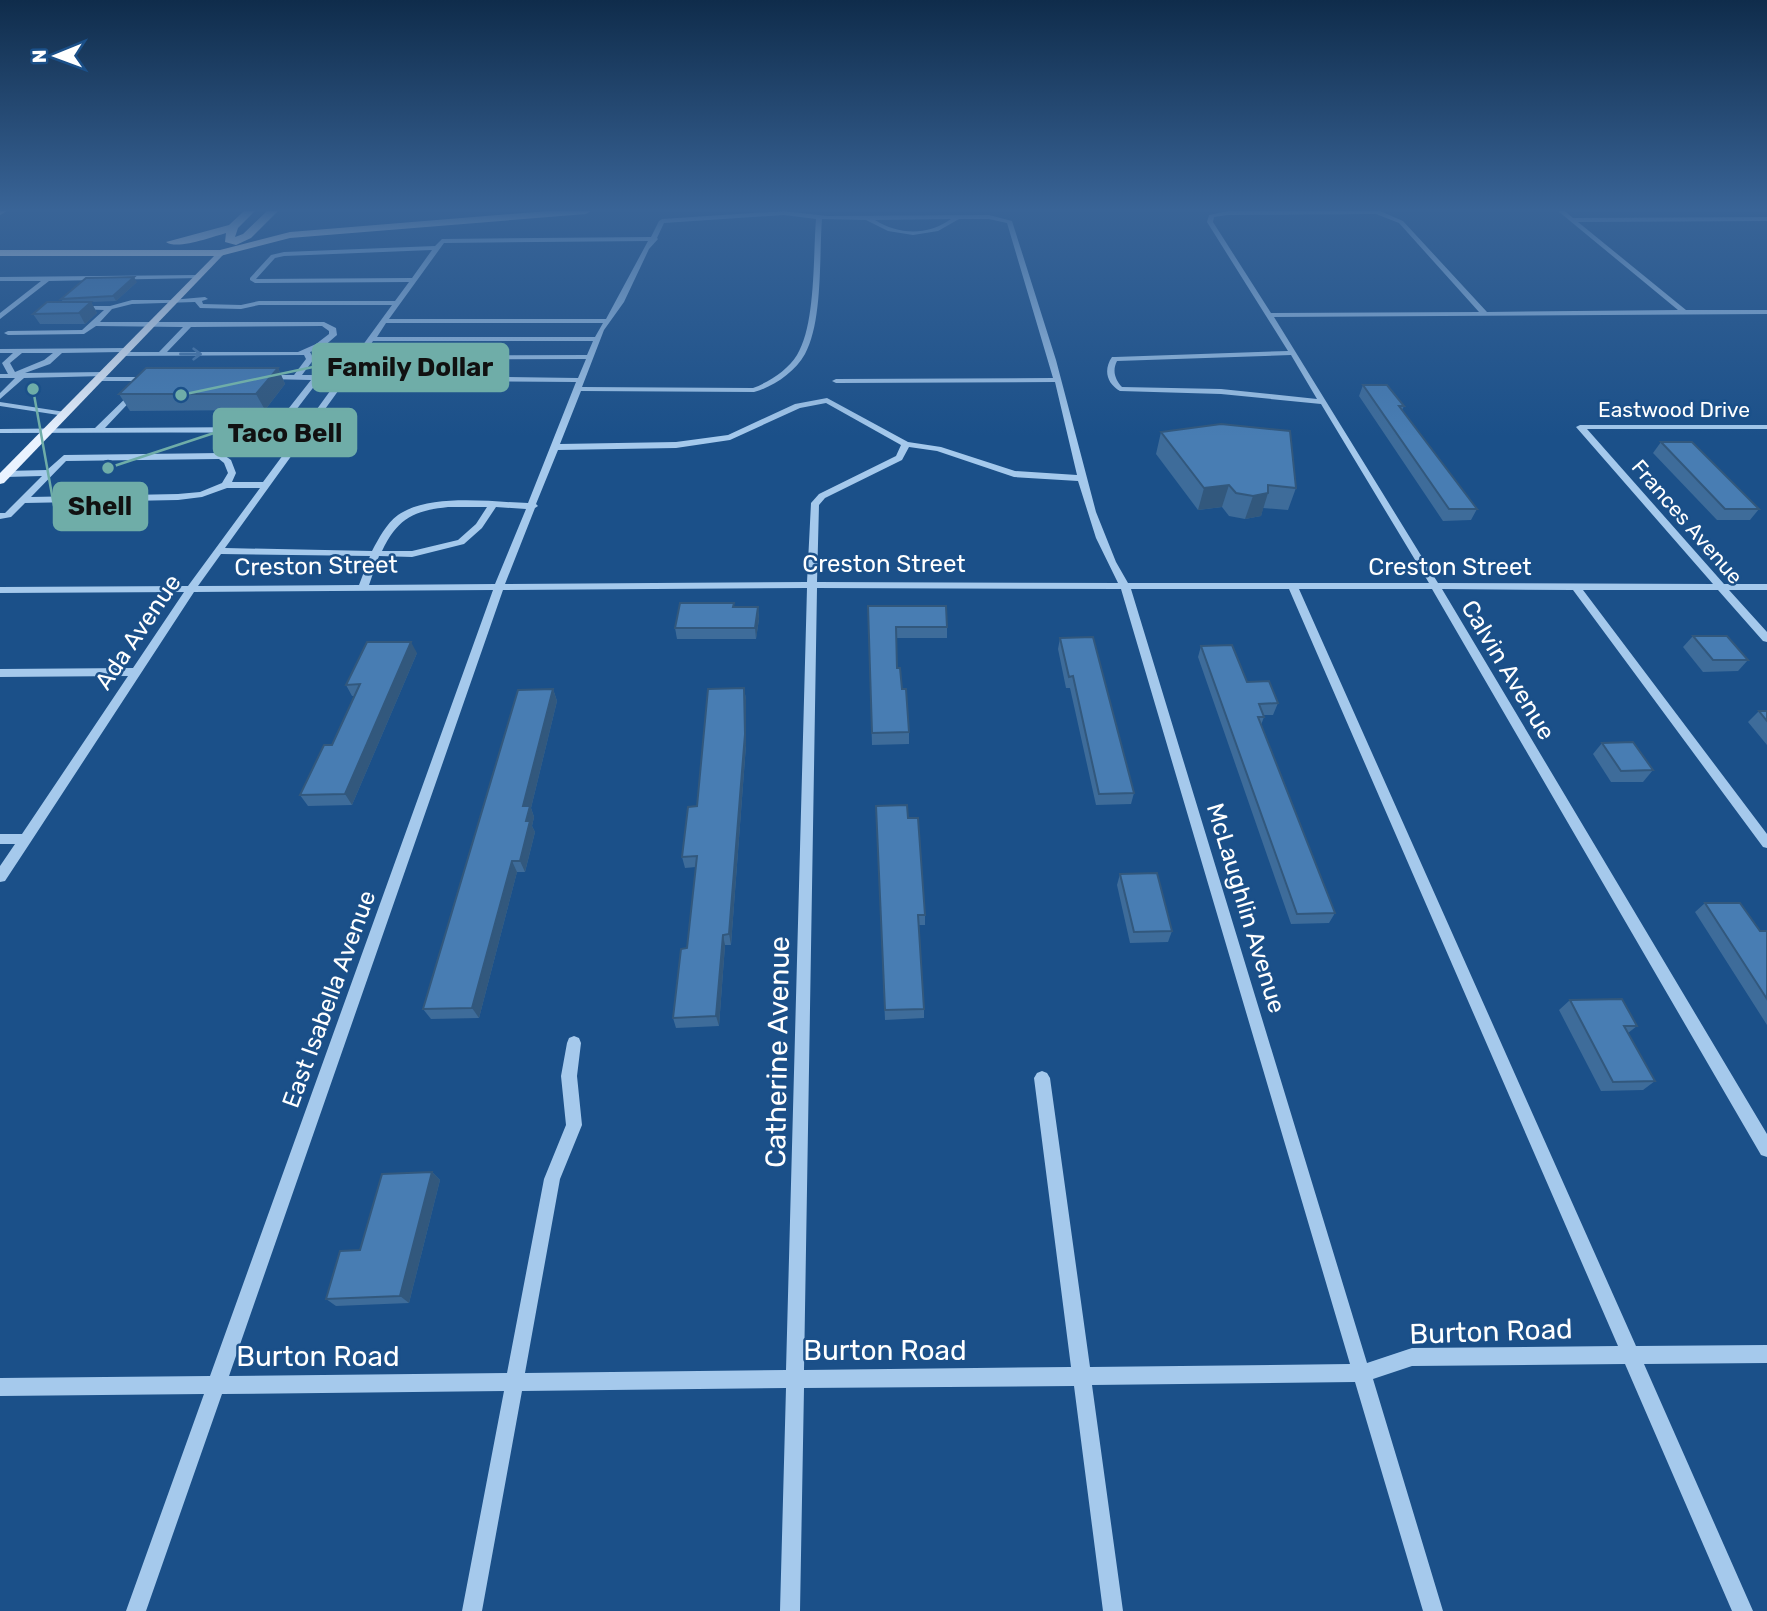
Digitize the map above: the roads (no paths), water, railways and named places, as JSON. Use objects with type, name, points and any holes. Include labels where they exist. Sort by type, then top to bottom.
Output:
[{"type":"main road","points":[[2,478],[188,286]]},
{"type":"street","points":[[0,317],[38,286]]},
{"type":"street","name":"Ada Avenue","points":[[0,877],[191,589],[409,286]]},
{"type":"street","name":"East Isabella Avenue","points":[[136,1611],[500,585],[557,447],[597,339],[616,313],[628,286]]},
{"type":"street","points":[[578,389],[754,390],[768,386],[801,355],[811,314],[813,286]]},
{"type":"street","name":"McLaughlin Avenue","points":[[1029,286],[1058,380],[1080,478],[1106,557],[1125,586],[1364,1373],[1433,1611]]},
{"type":"street","name":"Calvin Avenue","points":[[1251,286],[1435,588],[1767,1149]]},
{"type":"street","name":"Calvin Avenue","points":[[1460,286],[1485,314]]},
{"type":"street","points":[[1653,286],[1684,312]]},
{"type":"street","points":[[63,309],[110,308],[132,302],[198,301],[200,306],[241,307],[259,303],[397,303]]},
{"type":"street","points":[[8,333],[85,332],[110,308]]},
{"type":"street","points":[[1269,315],[1767,312]]},
{"type":"street","points":[[384,321],[609,321]]},
{"type":"street","points":[[0,351],[161,354],[306,352],[329,341],[333,330],[324,324],[94,324]]},
{"type":"street","points":[[161,354],[189,325]]},
{"type":"street","points":[[48,351],[66,333]]},
{"type":"street","points":[[370,339],[597,339]]},
{"type":"street","points":[[13,375],[6,363],[20,351]]},
{"type":"street","points":[[13,375],[47,362],[60,351]]},
{"type":"street","points":[[296,377],[310,359],[306,352]]},
{"type":"street","points":[[1293,354],[1115,359],[1111,364],[1110,374],[1120,390],[1167,388],[1256,393],[1321,402]]},
{"type":"street","points":[[356,358],[590,357]]},
{"type":"street","points":[[0,397],[23,375]]},
{"type":"street","points":[[0,376],[161,379]]},
{"type":"street","points":[[276,429],[317,377]]},
{"type":"street","points":[[256,378],[582,380]]},
{"type":"street","points":[[98,430],[148,379]]},
{"type":"street","points":[[836,381],[1058,380]]},
{"type":"street","points":[[557,447],[676,445],[730,437],[798,406],[827,400],[906,444],[938,449],[1014,474],[1080,478]]},
{"type":"street","points":[[0,404],[65,414]]},
{"type":"street","name":"Eastwood Drive","points":[[1580,428],[1767,427]]},
{"type":"street","name":"Frances Avenue","points":[[1580,428],[1767,639]]},
{"type":"street","points":[[0,432],[305,429]]},
{"type":"street","points":[[822,496],[899,458],[906,444]]},
{"type":"street","points":[[0,516],[8,515],[64,458],[221,456],[228,462],[232,473],[226,485]]},
{"type":"street","points":[[2,478],[48,473]]},
{"type":"street","points":[[23,500],[178,497],[202,494],[226,485],[265,485]]},
{"type":"street","name":"Catherine Avenue","points":[[790,1611],[814,505],[822,496]]},
{"type":"street","points":[[363,587],[384,539],[404,516],[430,506],[533,506]]},
{"type":"street","points":[[218,551],[411,554],[461,542],[479,526],[492,506]]},
{"type":"street","name":"Creston Street","points":[[0,590],[500,585],[1767,587]]},
{"type":"street","points":[[1293,587],[1743,1611]]},
{"type":"street","points":[[1577,587],[1767,843]]},
{"type":"street","points":[[0,673],[136,672]]},
{"type":"street","points":[[0,839],[26,839]]},
{"type":"street","points":[[472,1611],[552,1179],[574,1125],[569,1076],[574,1043]]},
{"type":"street","points":[[1042,1077],[1113,1611]]},
{"type":"street","name":"Burton Road","points":[[0,1387],[1364,1373],[1412,1357],[1767,1354]]},
{"type":"place","name":"Shell","points":[[33,389]]},
{"type":"place","name":"Family Dollar","points":[[181,395]]},
{"type":"place","name":"Taco Bell","points":[[108,468]]}]
